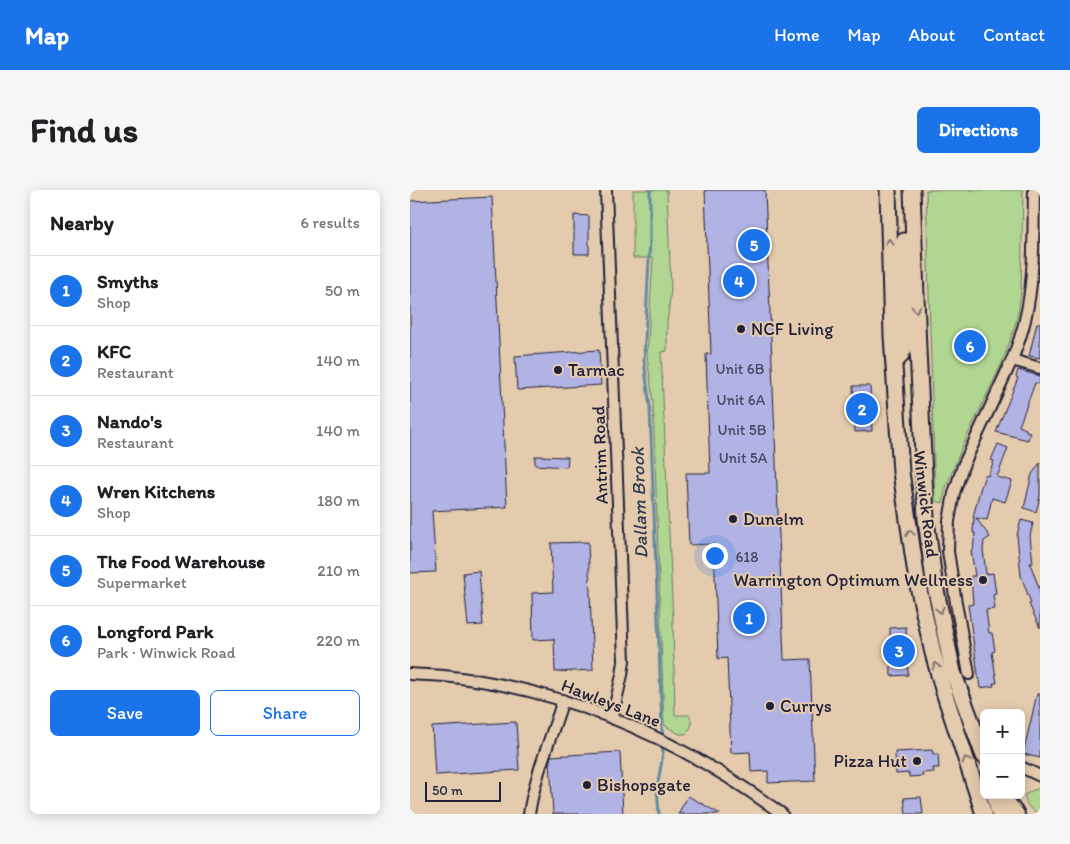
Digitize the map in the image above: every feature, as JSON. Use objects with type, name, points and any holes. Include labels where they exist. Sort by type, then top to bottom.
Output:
[{"type":"highway","name":"Winwick Road","points":[[888,190],[892,336],[901,472],[917,581],[942,689],[985,807]]},
{"type":"highway","points":[[894,362],[902,354],[905,338],[903,190]]},
{"type":"highway","name":"Winwick Road","points":[[912,190],[926,519],[934,581],[953,672],[983,754]]},
{"type":"highway","points":[[1001,799],[1007,814]]},
{"type":"main road","points":[[1006,799],[1018,814]]},
{"type":"street","name":"Antrim Road","points":[[606,190],[624,661],[612,718]]},
{"type":"street","name":"Winwick Road","points":[[969,674],[948,551],[949,521],[954,493],[964,466],[1012,360],[1026,319],[1032,260],[1034,190]]},
{"type":"street","points":[[1012,360],[1040,368]]},
{"type":"street","name":"Hawleys Lane","points":[[410,674],[491,682],[563,700],[612,718],[671,744],[732,780],[782,814]]},
{"type":"street","points":[[529,814],[540,769],[563,700]]},
{"type":"street","points":[[1025,769],[1040,776]]},
{"type":"street","points":[[985,807],[997,814]]},
{"type":"green space","points":[[633,190],[667,190],[671,290],[667,323],[667,351],[661,352],[673,623],[675,715],[689,715],[691,725],[686,734],[679,734],[664,725],[653,401],[647,356],[653,258],[633,258]]},
{"type":"green space","points":[[926,190],[1023,190],[1021,292],[1018,314],[1002,363],[962,447],[945,490],[943,503],[935,501]]},
{"type":"green space","points":[[1040,789],[1040,809],[1036,813],[1028,806],[1025,794]]},
{"type":"building","points":[[705,190],[765,190],[784,660],[810,659],[815,781],[768,783],[768,771],[751,772],[750,752],[731,753],[727,658],[718,659],[714,544],[689,545],[686,473],[710,473],[706,354],[711,354]]},
{"type":"building","points":[[492,197],[507,507],[432,511],[436,572],[410,573],[410,201]]},
{"type":"building","points":[[574,215],[589,216],[589,254],[574,254]]},
{"type":"building","points":[[1037,323],[1040,323],[1040,358],[1029,356]]},
{"type":"building","name":"Tarmac","points":[[599,350],[601,385],[517,390],[515,356]]},
{"type":"building","points":[[1018,370],[1040,376],[1040,384],[1035,383],[1019,426],[1030,432],[1028,440],[996,432],[1018,378],[1016,377]]},
{"type":"building","points":[[853,386],[870,386],[872,431],[855,432]]},
{"type":"building","points":[[998,444],[1008,448],[997,477],[1012,481],[1005,502],[992,498],[987,520],[976,518],[990,537],[984,541],[983,549],[986,574],[993,573],[996,594],[993,595],[995,609],[986,610],[989,633],[992,633],[995,651],[992,652],[997,683],[993,683],[994,686],[980,688],[968,605],[973,604],[971,576],[975,576],[971,550],[973,550],[975,533],[973,533],[973,517],[985,475],[988,476],[994,461],[991,460]]},
{"type":"building","points":[[535,456],[568,457],[567,467],[535,465]]},
{"type":"building","points":[[1040,463],[1040,496],[1036,512],[1024,508],[1032,474]]},
{"type":"building","points":[[1021,520],[1033,523],[1030,536],[1033,563],[1030,563],[1040,591],[1040,628],[1029,604],[1031,603],[1021,576],[1017,535]]},
{"type":"building","points":[[588,542],[593,670],[555,672],[554,639],[533,640],[532,593],[553,592],[551,543]]},
{"type":"building","points":[[479,571],[483,625],[468,626],[463,573]]},
{"type":"building","points":[[906,627],[908,675],[891,676],[890,628]]},
{"type":"building","points":[[1037,694],[1040,694],[1040,758],[1025,754],[1025,745]]},
{"type":"building","points":[[516,722],[519,770],[435,775],[432,727]]},
{"type":"building","name":"Pizza Hut","points":[[932,750],[933,754],[938,754],[939,768],[933,768],[934,772],[922,773],[923,776],[909,777],[909,773],[896,774],[895,752]]},
{"type":"building","name":"Bishopsgate","points":[[620,752],[623,814],[553,814],[551,756]]},
{"type":"building","points":[[688,796],[706,806],[720,814],[678,814]]},
{"type":"building","points":[[921,797],[923,814],[906,814],[904,798]]},
{"type":"waterway","name":"Dallam Brook","points":[[650,190],[650,239],[644,360],[650,408],[663,754],[657,788],[659,814]]},
{"type":"place","name":"The Food Warehouse","points":[[754,245]]},
{"type":"place","name":"Wren Kitchens","points":[[739,281]]},
{"type":"place","name":"NCF Living","points":[[741,329]]},
{"type":"place","name":"Longford Park","points":[[970,346]]},
{"type":"place","name":"Tarmac","points":[[558,370]]},
{"type":"place","name":"KFC","points":[[862,409]]},
{"type":"place","name":"Dunelm","points":[[733,519]]},
{"type":"place","name":"Warrington Optimum Wellness","points":[[983,580]]},
{"type":"place","name":"Smyths","points":[[749,618]]},
{"type":"place","name":"Nando's","points":[[899,651]]},
{"type":"place","name":"Currys","points":[[770,706]]},
{"type":"place","name":"Pizza Hut","points":[[917,761]]},
{"type":"place","name":"Bishopsgate","points":[[587,785]]}]
